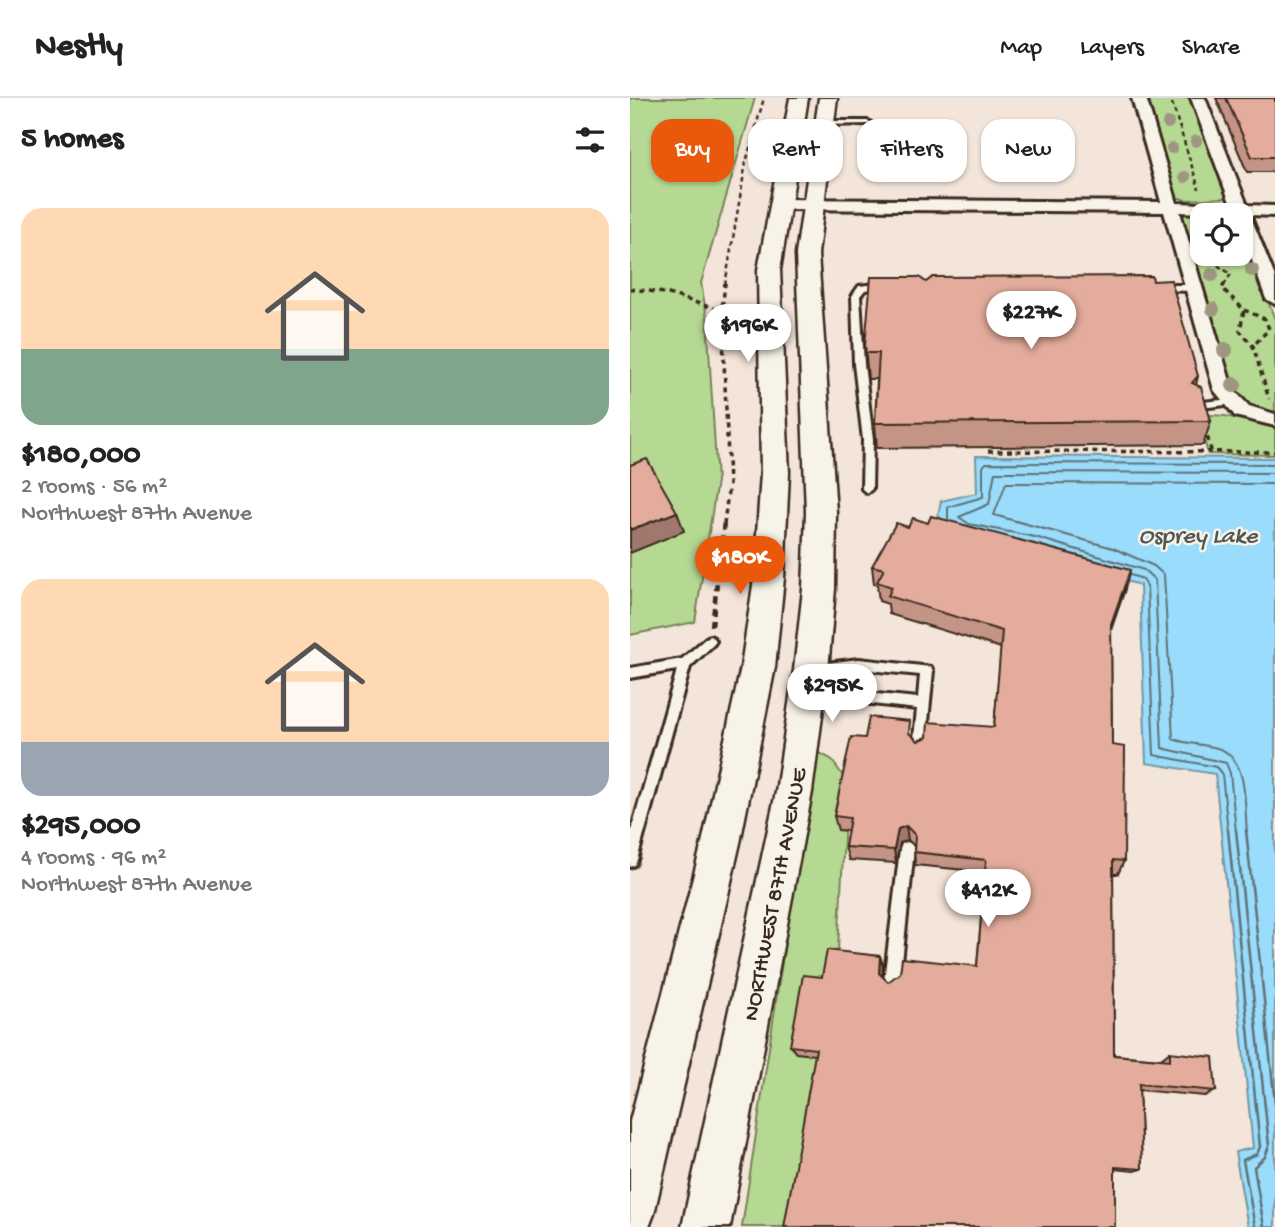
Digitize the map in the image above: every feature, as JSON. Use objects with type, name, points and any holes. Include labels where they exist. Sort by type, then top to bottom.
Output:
[{"type":"main road","points":[[630,1214],[721,844],[758,667],[773,530],[775,441],[768,290],[779,204],[799,98]]},
{"type":"main road","name":"NORTHWEST 87TH AVENUE","points":[[826,119],[828,98]]},
{"type":"main road","name":"NORTHWEST 87TH AVENUE","points":[[706,1227],[794,792],[811,670],[821,539],[820,456],[807,282],[817,182]]},
{"type":"main road","points":[[758,667],[811,670]]},
{"type":"street","points":[[1139,98],[1223,390],[1231,402],[1250,415],[1275,420]]},
{"type":"street","points":[[1198,98],[1239,203]]},
{"type":"street","points":[[779,204],[1190,207]]},
{"type":"street","points":[[1253,210],[1275,211]]},
{"type":"street","points":[[1253,241],[1275,299]]},
{"type":"lane","points":[[867,489],[867,440],[859,363],[856,296],[862,288],[902,286]]},
{"type":"lane","points":[[1145,287],[1194,288]]},
{"type":"lane","points":[[1192,407],[1231,402]]},
{"type":"lane","points":[[630,860],[685,664],[710,641]]},
{"type":"lane","points":[[630,673],[685,664]]},
{"type":"lane","points":[[811,670],[859,664],[927,671],[920,748]]},
{"type":"lane","points":[[811,670],[854,697],[924,704]]},
{"type":"lane","points":[[892,981],[907,849]]},
{"type":"path","points":[[710,641],[729,484],[722,311],[729,248],[743,174],[764,98]]},
{"type":"path","points":[[1172,103],[1202,197]]},
{"type":"path","points":[[1220,266],[1231,274],[1222,288],[1244,310],[1265,319],[1269,328],[1253,346]]},
{"type":"path","points":[[630,289],[666,293],[722,311]]},
{"type":"path","points":[[1244,310],[1240,331],[1253,346],[1270,402]]},
{"type":"path","points":[[1203,424],[1212,454]]},
{"type":"path","points":[[988,451],[1212,454],[1275,452]]},
{"type":"green space","points":[[630,98],[755,98],[734,170],[734,119],[651,119],[651,182],[730,182],[701,283],[707,317],[717,481],[695,622],[630,635]]},
{"type":"green space","points":[[1144,98],[1192,98],[1228,194],[1226,198],[1185,200],[1174,196]]},
{"type":"green space","points":[[1190,214],[1190,248],[1181,217]]},
{"type":"green space","points":[[1253,260],[1275,320],[1275,414],[1255,412],[1235,400],[1195,266],[1253,266]]},
{"type":"green space","points":[[1197,414],[1225,416],[1275,426],[1275,455],[1208,454]]},
{"type":"green space","points":[[814,750],[831,759],[851,787],[845,818],[836,987],[799,1227],[742,1227]]},
{"type":"water","name":"Osprey Lake","points":[[976,456],[1275,458],[1275,1227],[1248,1227],[1235,1152],[1253,1148],[1215,774],[1146,763],[1140,585],[948,531],[938,515],[941,501],[977,493]]},
{"type":"building","points":[[1226,98],[1275,98],[1275,157],[1252,157]]},
{"type":"building","points":[[1152,276],[1153,281],[1171,280],[1198,376],[1192,383],[1201,387],[1211,421],[875,423],[879,353],[866,353],[865,346],[871,277],[919,277],[926,282],[933,277]]},
{"type":"building","points":[[647,459],[677,512],[630,530],[630,465]]},
{"type":"building","points":[[931,516],[1130,570],[1111,624],[1112,745],[1125,747],[1124,861],[1113,860],[1114,1055],[1170,1060],[1170,1052],[1213,1057],[1216,1091],[1139,1084],[1142,1169],[1115,1167],[1115,1227],[784,1227],[816,1049],[790,1046],[803,975],[822,977],[827,950],[880,956],[879,973],[888,982],[900,973],[902,958],[977,966],[986,860],[914,852],[915,835],[906,826],[898,829],[894,850],[845,847],[850,818],[834,816],[851,737],[865,738],[869,717],[910,721],[909,733],[918,741],[927,737],[928,722],[994,727],[1002,631],[888,596],[892,587],[877,582],[884,569],[872,566],[896,523],[908,527],[913,518],[928,523]]}]
